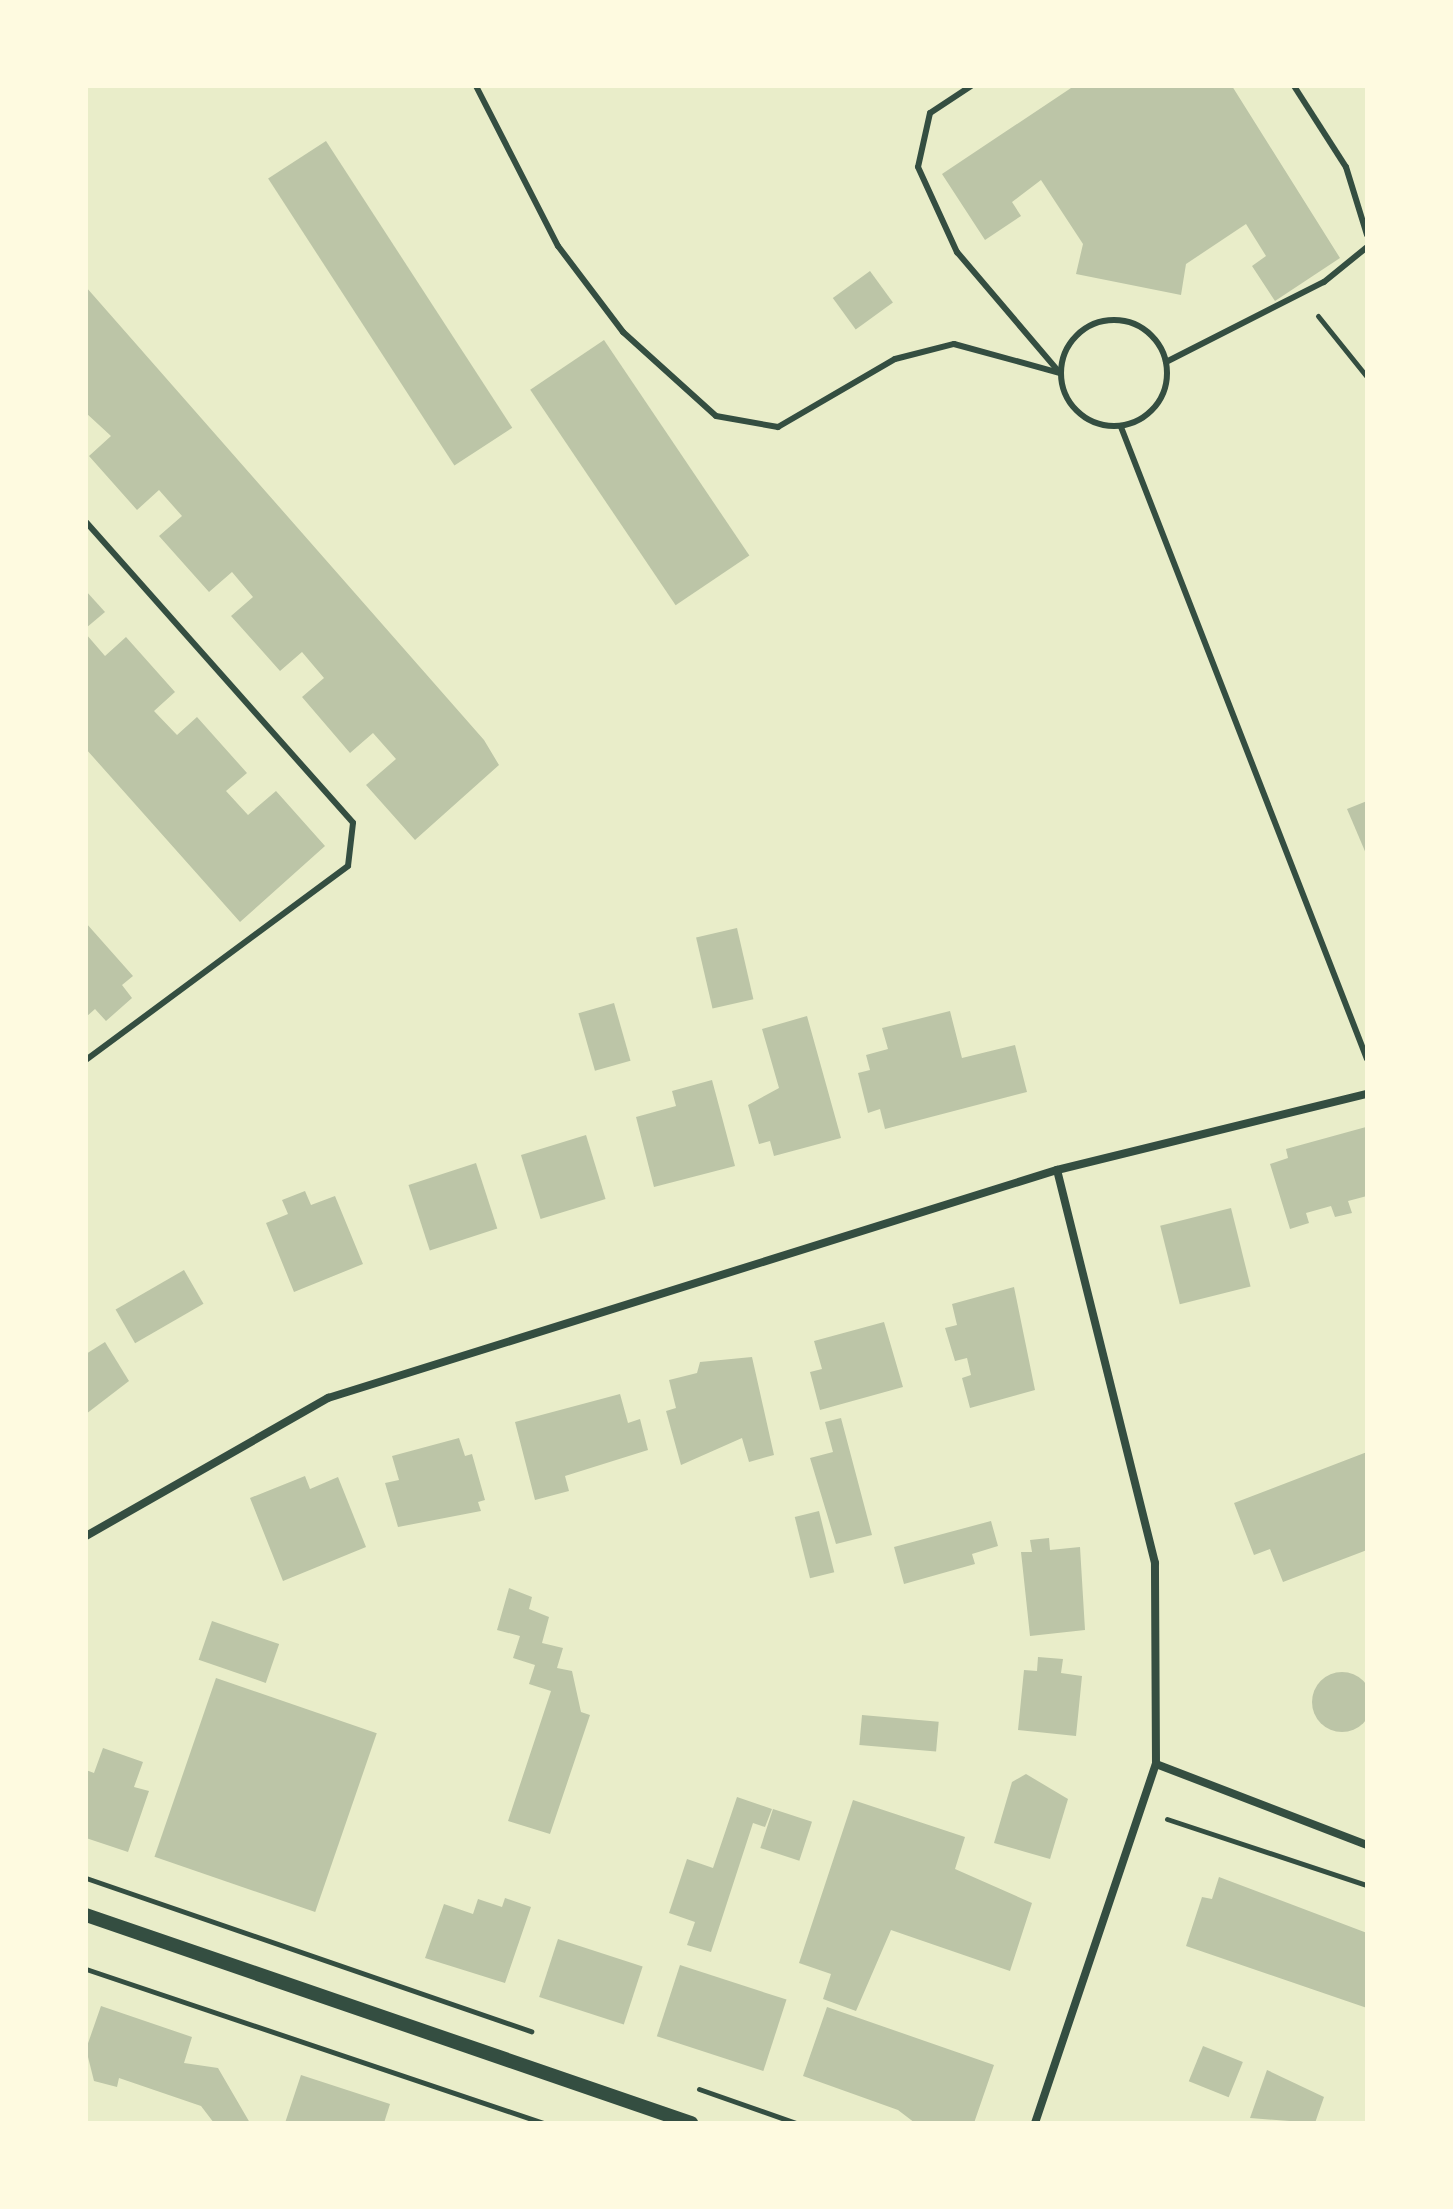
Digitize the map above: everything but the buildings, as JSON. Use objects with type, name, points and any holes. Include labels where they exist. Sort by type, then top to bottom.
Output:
[{"type":"street","points":[[86,1536],[328,1398],[1057,1170],[1367,1094]]},
{"type":"street","points":[[1035,2123],[1156,1764],[1155,1563],[1057,1170]]},
{"type":"street","points":[[1156,1764],[1367,1845]]},
{"type":"street","points":[[86,1915],[691,2123]]},
{"type":"lane","points":[[476,86],[558,246],[623,332],[716,416],[778,427],[895,359],[954,344],[1060,373]]},
{"type":"lane","points":[[971,86],[930,113],[918,167],[957,252],[1060,373],[1063,392],[1086,419],[1121,427],[1152,411],[1162,397],[1166,362],[1139,325],[1108,320],[1079,332],[1060,373]]},
{"type":"lane","points":[[1294,86],[1346,167],[1367,235]]},
{"type":"lane","points":[[1166,362],[1299,294],[1367,247]]},
{"type":"lane","points":[[1121,427],[1367,1059]]},
{"type":"lane","points":[[86,522],[353,823],[348,866],[86,1060]]},
{"type":"path","points":[[1299,294],[1367,377]]},
{"type":"path","points":[[1140,1810],[1367,1885]]},
{"type":"path","points":[[86,1878],[540,2034]]},
{"type":"path","points":[[86,1969],[544,2123]]},
{"type":"path","points":[[691,2087],[796,2123]]}]
